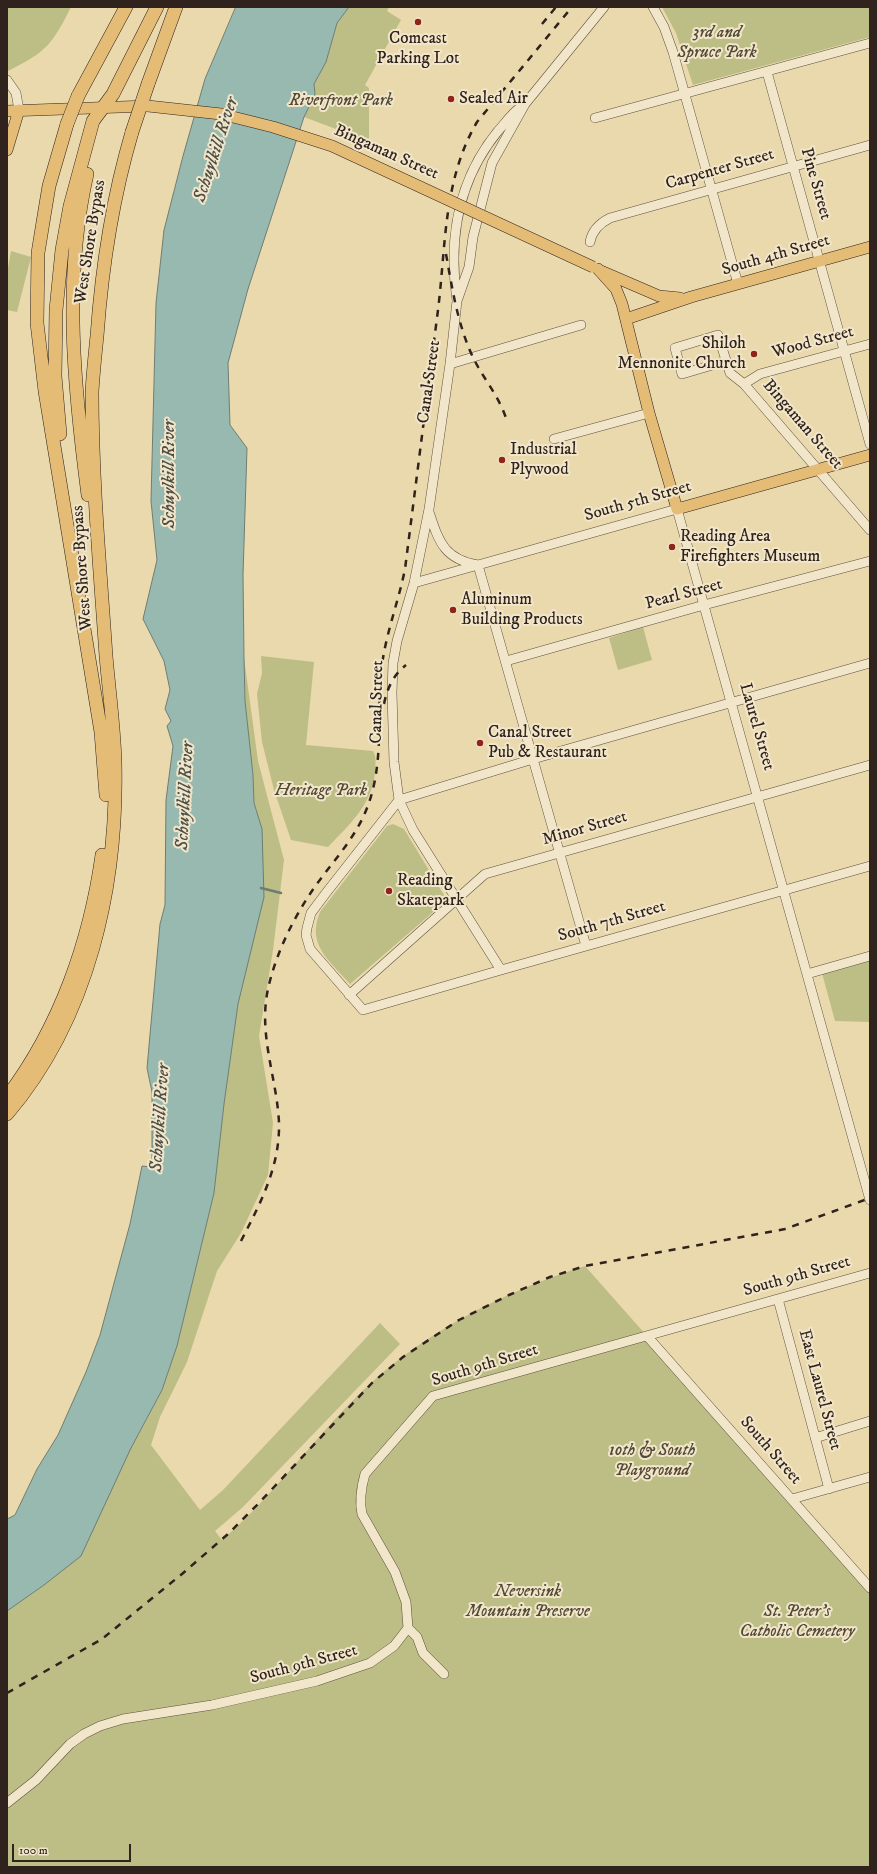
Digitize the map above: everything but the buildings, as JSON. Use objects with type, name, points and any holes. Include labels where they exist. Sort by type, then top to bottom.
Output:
[{"type":"highway","name":"West Shore Bypass","points":[[7,1097],[47,1035],[66,991],[84,941],[100,866],[106,816],[103,751],[45,391],[37,323],[38,253],[49,186],[67,124],[78,96],[126,7]]},
{"type":"highway","points":[[102,596],[87,483],[77,391],[72,298],[73,262],[77,225],[88,169],[102,120],[104,94],[109,81],[148,7]]},
{"type":"highway","points":[[77,590],[58,418],[55,362],[56,310],[61,256],[70,206],[92,121],[113,94],[156,7]]},
{"type":"highway","name":"West Shore Bypass","points":[[7,1114],[32,1082],[57,1037],[81,983],[102,916],[114,821],[115,761],[97,517],[92,391],[100,299],[112,208],[132,132],[176,7]]},
{"type":"main road","name":"Bingaman Street","points":[[7,111],[148,106],[197,110],[273,127],[332,146],[596,268]]},
{"type":"main road","points":[[7,150],[19,110]]},
{"type":"main road","name":"South 4th Street","points":[[626,319],[691,297],[870,247]]},
{"type":"main road","name":"South 4th Street","points":[[596,268],[659,296],[676,299],[691,297]]},
{"type":"main road","name":"Laurel Street","points":[[596,268],[616,289],[626,319],[649,413],[677,508]]},
{"type":"main road","name":"South 5th Street","points":[[677,508],[870,455]]},
{"type":"street","name":"Canal Street","points":[[457,301],[470,267],[474,237],[492,163],[525,104],[604,7]]},
{"type":"street","points":[[653,7],[668,37],[686,94],[738,284]]},
{"type":"street","points":[[595,118],[870,43]]},
{"type":"street","name":"Pine Street","points":[[767,72],[870,444]]},
{"type":"street","points":[[7,80],[16,93],[19,110]]},
{"type":"street","name":"Canal Street","points":[[501,970],[413,830],[399,800],[394,762],[392,680],[397,641],[414,583],[429,509],[450,364],[457,301],[454,279],[454,240],[456,220],[463,194],[474,168],[490,141],[514,111],[525,104]]},
{"type":"street","name":"Carpenter Street","points":[[590,242],[591,236],[601,223],[610,218],[870,145]]},
{"type":"street","points":[[450,364],[581,325]]},
{"type":"street","name":"Bingaman Street","points":[[726,361],[682,374],[675,348],[718,335],[730,373],[744,384],[870,530]]},
{"type":"street","name":"Wood Street","points":[[744,384],[760,374],[870,344]]},
{"type":"street","points":[[554,439],[649,413]]},
{"type":"street","name":"South 5th Street","points":[[414,583],[677,508]]},
{"type":"street","name":"Laurel Street","points":[[677,508],[807,974],[868,1182],[870,1200]]},
{"type":"street","points":[[429,509],[436,534],[442,545],[457,560],[478,565],[586,946]]},
{"type":"street","name":"Pearl Street","points":[[506,661],[704,605],[870,561]]},
{"type":"street","points":[[349,995],[310,949],[307,940],[306,928],[311,914],[318,903],[399,800],[533,759],[870,664]]},
{"type":"street","name":"Minor Street","points":[[349,995],[485,874],[870,765]]},
{"type":"street","name":"South 7th Street","points":[[349,995],[363,1010],[870,866]]},
{"type":"street","points":[[807,974],[870,956]]},
{"type":"street","name":"South 9th Street","points":[[7,1803],[36,1780],[74,1741],[100,1726],[128,1718],[212,1705],[285,1689],[353,1670],[370,1663],[394,1646],[408,1628],[407,1606],[396,1572],[362,1514],[360,1494],[365,1474],[433,1396],[870,1273]]},
{"type":"street","name":"East Laurel Street","points":[[778,1299],[829,1489]]},
{"type":"street","name":"South Street","points":[[647,1336],[868,1582]]},
{"type":"street","points":[[815,1438],[870,1421]]},
{"type":"street","points":[[792,1499],[870,1477]]},
{"type":"street","points":[[408,1628],[417,1637],[422,1653],[444,1674]]},
{"type":"green space","points":[[7,7],[71,7],[53,39],[47,46],[31,58],[8,71],[7,71]]},
{"type":"green space","name":"Riverfront Park","points":[[349,7],[389,7],[387,11],[401,20],[365,85],[369,88],[369,142],[365,143],[336,129],[304,117],[315,94],[314,84],[326,62],[337,23]]},
{"type":"green space","name":"3rd and Spruce Park","points":[[662,7],[870,7],[870,37],[693,85],[676,33]]},
{"type":"green space","points":[[11,251],[31,257],[17,312],[7,310],[7,274]]},
{"type":"green space","points":[[643,627],[652,660],[618,670],[609,638]]},
{"type":"green space","name":"Heritage Park","points":[[261,656],[314,662],[306,745],[373,751],[375,756],[375,772],[369,795],[358,814],[328,847],[291,840],[274,790],[262,742],[257,694],[262,673]]},
{"type":"green space","name":"Neversink Mountain Preserve","points":[[244,658],[258,761],[284,860],[273,950],[259,1036],[273,1123],[268,1175],[241,1233],[217,1271],[187,1362],[160,1417],[151,1445],[200,1510],[223,1490],[380,1323],[400,1344],[243,1507],[215,1531],[222,1540],[261,1502],[352,1401],[395,1362],[445,1328],[472,1313],[528,1287],[585,1266],[870,1588],[870,1867],[7,1867],[7,1611],[44,1585],[140,1432],[162,1390],[177,1346],[214,1193],[224,1104],[238,1004],[249,953],[262,829],[254,803],[253,775],[245,701]]},
{"type":"green space","points":[[393,824],[404,829],[447,900],[350,984],[322,952],[316,934],[316,924],[320,912],[387,826]]},
{"type":"green space","points":[[870,960],[870,1022],[835,1021],[822,973]]},
{"type":"water","name":"Schuylkill River","points":[[236,7],[349,7],[337,23],[326,62],[314,84],[315,94],[304,117],[248,289],[228,363],[230,425],[247,448],[243,575],[245,701],[253,775],[254,803],[262,829],[264,897],[238,1004],[224,1104],[214,1193],[177,1346],[162,1390],[131,1448],[81,1556],[44,1585],[7,1611],[7,1519],[15,1515],[37,1469],[58,1435],[86,1372],[100,1335],[130,1224],[142,1166],[152,1167],[152,1092],[147,1068],[160,924],[165,905],[166,800],[173,746],[167,726],[171,721],[165,709],[170,690],[164,661],[143,619],[157,560],[151,501],[156,303],[164,230],[183,156],[205,79]]},
{"type":"waterway","points":[[261,888],[281,893]]},
{"type":"railway","points":[[542,24],[556,7]]},
{"type":"railway","points":[[241,1241],[268,1185],[276,1155],[278,1139],[278,1106],[265,1023],[268,989],[271,977],[289,930],[301,908],[315,886],[348,843],[362,820],[372,792],[376,775],[379,741],[381,674],[385,647],[405,569],[438,310],[448,214],[458,167],[466,144],[477,122],[572,7]]},
{"type":"railway","points":[[446,254],[456,304],[466,341],[475,361],[499,401],[506,418]]},
{"type":"railway","points":[[384,704],[391,683],[401,669],[406,665]]},
{"type":"railway","points":[[7,1693],[102,1639],[182,1574],[228,1534],[258,1504],[372,1383],[403,1357],[459,1320],[509,1295],[550,1277],[585,1266],[785,1229],[870,1198]]},
{"type":"place","name":"Comcast Parking Lot","points":[[418,22]]},
{"type":"place","name":"Sealed Air","points":[[451,99]]},
{"type":"place","name":"Shiloh Mennonite Church","points":[[754,354]]},
{"type":"place","name":"Industrial Plywood","points":[[502,460]]},
{"type":"place","name":"Reading Area Firefighters Museum","points":[[672,547]]},
{"type":"place","name":"Aluminum Building Products","points":[[453,610]]},
{"type":"place","name":"Canal Street Pub & Restaurant","points":[[480,743]]},
{"type":"place","name":"Reading Skatepark","points":[[389,891]]},
{"type":"park label","name":"10th & South Playground","points":[[652,1461]]},
{"type":"park label","name":"St. Peter's Catholic Cemetery","points":[[797,1622]]}]
